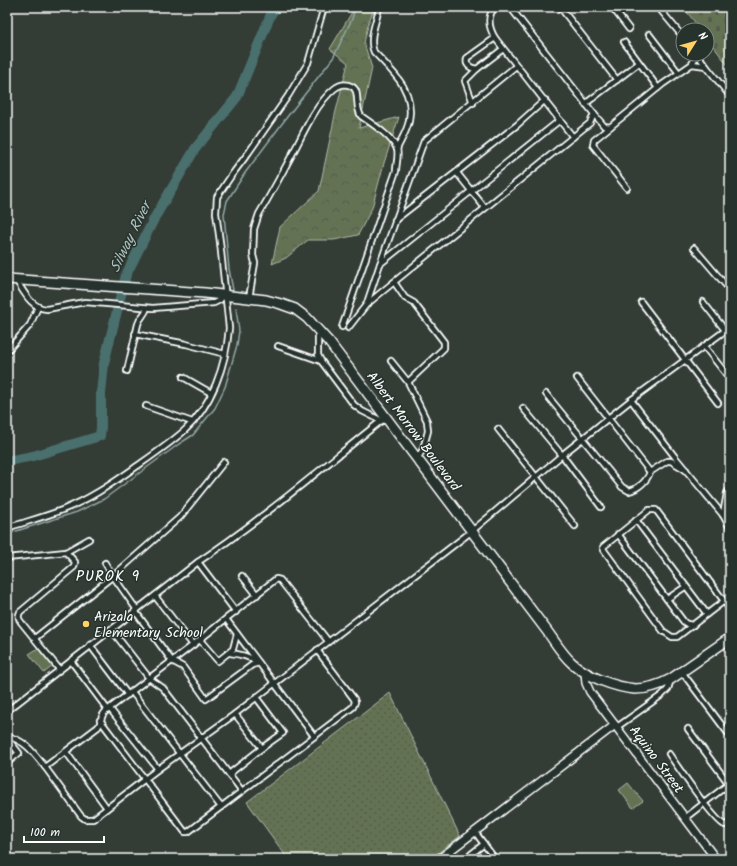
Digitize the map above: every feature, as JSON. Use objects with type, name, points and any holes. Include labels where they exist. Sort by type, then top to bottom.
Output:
[{"type":"highway","name":"Albert Morrow Boulevard","points":[[12,280],[205,292],[281,304],[295,310],[318,328],[384,419],[417,459],[567,657],[579,668],[612,684],[636,689],[654,686],[671,679],[730,638]]},
{"type":"main road","name":"Aquino Street","points":[[585,672],[587,688],[716,859]]},
{"type":"main road","points":[[439,859],[616,726]]},
{"type":"street","points":[[7,528],[60,511],[97,493],[149,458],[184,431],[202,410],[222,368],[229,328],[224,295],[216,213],[217,198],[288,96],[308,63],[324,7]]},
{"type":"street","points":[[342,328],[396,171],[397,149],[409,121],[410,103],[408,95],[402,84],[372,48],[372,39],[379,7]]},
{"type":"street","points":[[494,7],[489,21],[495,38],[573,137]]},
{"type":"street","points":[[510,7],[598,120],[604,126],[610,127]]},
{"type":"street","points":[[560,7],[617,80]]},
{"type":"street","points":[[612,7],[629,29]]},
{"type":"street","points":[[658,7],[675,27]]},
{"type":"street","points":[[649,34],[678,72]]},
{"type":"street","points":[[477,69],[469,67],[466,58],[495,38]]},
{"type":"street","points":[[624,42],[658,88]]},
{"type":"street","points":[[473,103],[465,81],[477,69],[503,50]]},
{"type":"street","points":[[627,188],[593,145],[594,140],[678,72],[692,64],[697,54],[730,96]]},
{"type":"street","points":[[585,104],[639,63]]},
{"type":"street","points":[[692,64],[706,66]]},
{"type":"street","points":[[366,305],[424,142],[437,129],[473,103],[516,66]]},
{"type":"street","points":[[248,298],[255,263],[253,255],[254,230],[256,222],[310,120],[329,94],[340,85],[353,86],[356,89],[357,94],[358,112],[383,132],[397,149]]},
{"type":"street","points":[[395,220],[517,125],[545,100]]},
{"type":"street","points":[[590,123],[594,114]]},
{"type":"street","points":[[380,264],[560,120]]},
{"type":"street","points":[[348,328],[366,305],[590,123],[598,120]]},
{"type":"street","points":[[457,172],[485,208]]},
{"type":"street","points":[[694,248],[730,290]]},
{"type":"street","points":[[383,256],[390,256]]},
{"type":"street","points":[[12,280],[29,300],[42,309],[52,309],[79,303],[145,308],[214,303],[220,300],[224,295]]},
{"type":"street","points":[[394,282],[404,298],[414,303],[445,345],[444,348],[408,382]]},
{"type":"street","points":[[641,302],[718,403]]},
{"type":"street","points":[[703,302],[725,330]]},
{"type":"street","points":[[7,351],[30,325],[38,307]]},
{"type":"street","points":[[127,371],[135,334],[140,319],[145,314],[145,308]]},
{"type":"street","points":[[7,737],[20,740],[26,745],[84,818],[88,820],[93,819],[158,769],[235,714],[472,531],[536,476],[630,400],[730,327]]},
{"type":"street","points":[[318,328],[318,351],[320,361],[354,404],[362,411],[384,419]]},
{"type":"street","points":[[135,334],[186,344],[225,354]]},
{"type":"street","points":[[278,346],[320,361]]},
{"type":"street","points":[[704,346],[730,378]]},
{"type":"street","points":[[391,361],[408,382],[427,421],[428,431],[426,442],[417,459]]},
{"type":"street","points":[[183,377],[211,393]]},
{"type":"street","points":[[577,378],[650,472]]},
{"type":"street","points":[[546,394],[622,487],[629,491],[641,484],[650,472],[667,462],[671,462],[686,470]]},
{"type":"street","points":[[630,400],[723,515],[730,528]]},
{"type":"street","points":[[146,406],[192,422]]},
{"type":"street","points":[[523,408],[562,455],[601,507]]},
{"type":"street","points":[[7,711],[111,628],[156,596],[198,562],[277,504],[384,419]]},
{"type":"street","points":[[498,429],[575,526]]},
{"type":"street","points":[[35,638],[113,576],[180,517],[224,462]]},
{"type":"street","points":[[723,515],[727,493],[730,489]]},
{"type":"street","points":[[724,601],[677,637],[672,637],[663,631],[603,549],[604,545],[649,510],[656,510],[730,609]]},
{"type":"street","points":[[636,520],[707,614]]},
{"type":"street","points":[[618,534],[684,622],[686,624],[693,625]]},
{"type":"street","points":[[7,558],[66,552],[89,539]]},
{"type":"street","points":[[59,669],[35,638],[20,622],[19,615],[20,612],[74,567],[75,562],[66,552]]},
{"type":"street","points":[[198,562],[236,612]]},
{"type":"street","points":[[105,563],[172,661],[183,667],[206,699],[248,668],[259,663]]},
{"type":"street","points":[[242,576],[257,595]]},
{"type":"street","points":[[45,767],[98,727],[102,714],[236,612],[273,581],[278,579],[280,580],[328,641]]},
{"type":"street","points":[[667,600],[685,586]]},
{"type":"street","points":[[156,596],[193,645]]},
{"type":"street","points":[[226,619],[314,736]]},
{"type":"street","points":[[111,628],[149,678],[161,686],[242,791]]},
{"type":"street","points":[[200,640],[218,661],[230,653],[233,649],[237,634]]},
{"type":"street","points":[[90,645],[181,754],[221,807]]},
{"type":"street","points":[[100,720],[187,833],[353,706],[355,702],[317,650]]},
{"type":"street","points":[[230,653],[239,654],[259,663]]},
{"type":"street","points":[[70,661],[158,769]]},
{"type":"street","points":[[682,672],[730,736]]},
{"type":"street","points":[[616,726],[662,695],[668,689],[671,679]]},
{"type":"street","points":[[229,774],[283,733],[256,697]]},
{"type":"street","points":[[235,714],[262,748]]},
{"type":"street","points":[[685,818],[730,783],[688,729]]},
{"type":"street","points":[[7,737],[19,753],[7,763]]},
{"type":"street","points":[[66,752],[107,808]]},
{"type":"street","points":[[669,754],[704,803],[721,823],[725,825],[730,824]]},
{"type":"street","points":[[475,832],[495,859]]},
{"type":"street","points":[[465,859],[484,844]]},
{"type":"green space","points":[[355,7],[375,7],[369,21],[364,43],[372,68],[359,128],[399,117],[384,163],[372,208],[358,235],[334,240],[308,240],[286,258],[272,264],[280,227],[319,191],[348,63],[330,49]]},
{"type":"green space","points":[[683,7],[730,7],[730,68],[715,48],[715,22],[695,22]]},
{"type":"green space","points":[[40,647],[54,665],[44,673],[29,654]]},
{"type":"green space","points":[[390,693],[460,836],[430,859],[288,859],[247,802]]},
{"type":"green space","points":[[628,783],[643,801],[633,808],[619,790]]},
{"type":"waterway","name":"Silway River","points":[[7,461],[33,456],[100,436],[101,394],[104,363],[126,275],[155,217],[195,149],[237,97],[271,14],[276,7]]},
{"type":"waterway","points":[[233,290],[229,269],[224,214],[227,201],[245,173],[333,58],[352,19],[355,7]]},
{"type":"waterway","points":[[7,534],[77,512],[104,499],[193,435],[215,408],[225,387],[237,345],[239,331],[236,308]]},
{"type":"place","name":"Arizala Elementary School","points":[[86,624]]},
{"type":"district","name":"PUROK 9","points":[[108,576]]}]
